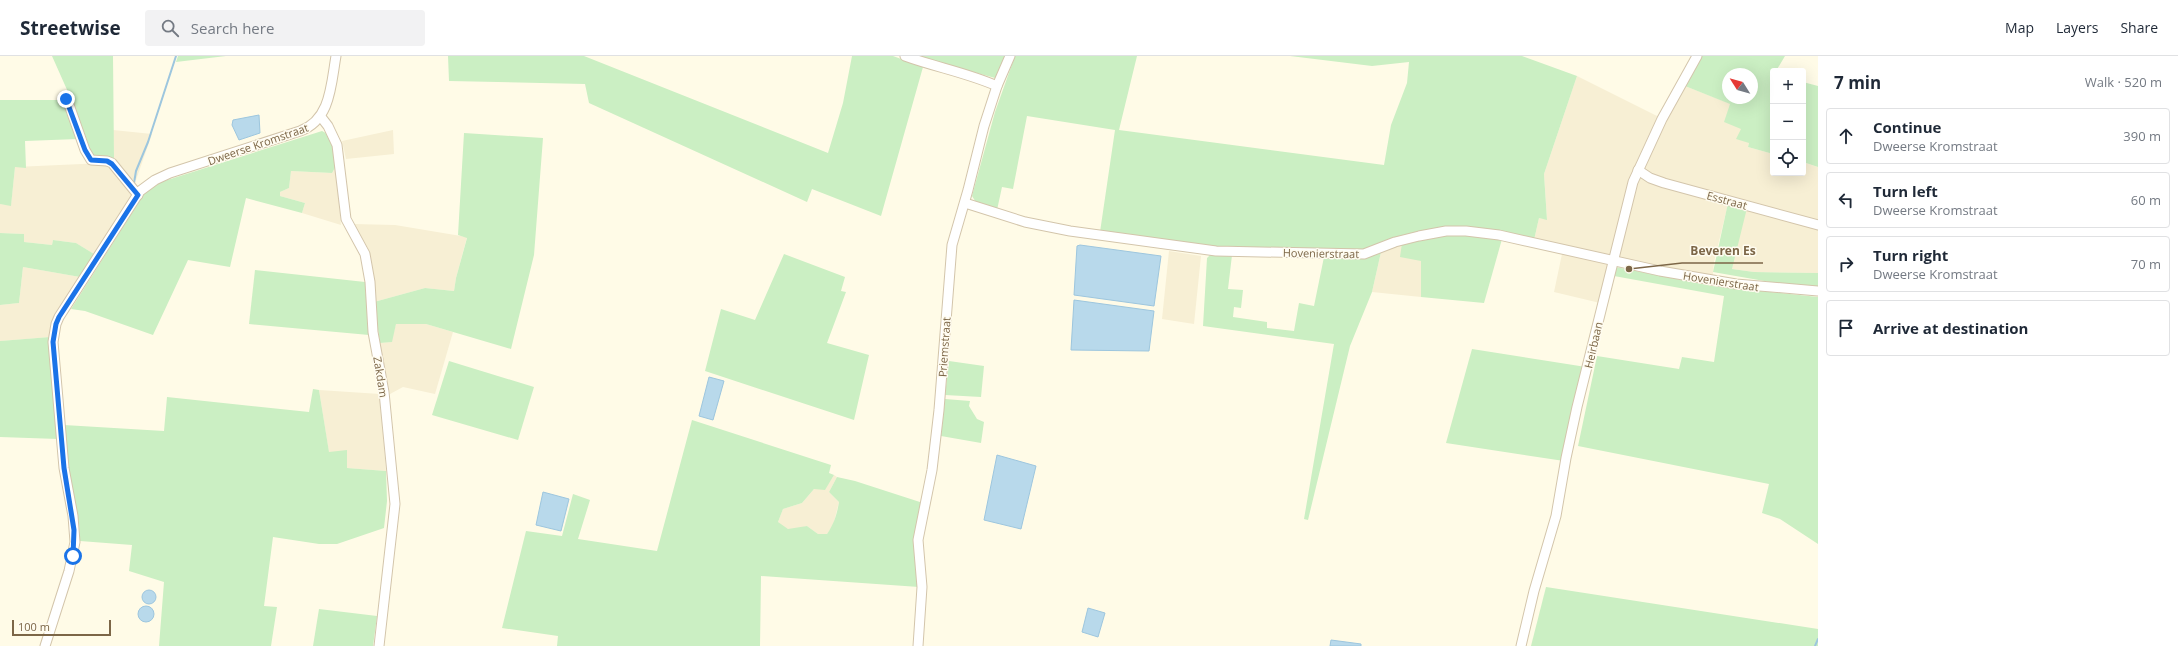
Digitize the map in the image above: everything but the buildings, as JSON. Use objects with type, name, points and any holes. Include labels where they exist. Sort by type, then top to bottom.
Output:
[{"type":"street","name":"Dweerse Kromstraat","points":[[45,646],[69,571],[75,542],[73,516],[64,468],[60,432],[54,333],[59,317],[138,195],[155,180],[170,173],[307,129],[320,117],[329,97],[336,56]]},
{"type":"street","points":[[905,56],[934,66],[982,79],[997,86]]},
{"type":"street","name":"Priemstraat","points":[[918,646],[922,587],[918,540],[933,463],[952,246],[965,203],[980,141],[997,86],[1010,56]]},
{"type":"street","name":"Heirbaan","points":[[1521,646],[1536,584],[1556,516],[1566,458],[1627,202],[1638,170],[1662,119],[1697,56]]},
{"type":"street","points":[[66,99],[85,150],[91,160],[107,161],[112,164],[138,195]]},
{"type":"street","name":"Zakdam","points":[[320,117],[328,126],[337,145],[346,219],[366,254],[374,332],[384,392],[395,504],[379,646]]},
{"type":"street","name":"Esstraat","points":[[1638,170],[1650,178],[1664,183],[1818,225]]},
{"type":"street","name":"Hovenierstraat","points":[[965,203],[989,212],[1055,228],[1130,241],[1204,250],[1364,254],[1395,242],[1419,236],[1446,231],[1466,231],[1499,235],[1613,260],[1736,284],[1818,291]]},
{"type":"shaded area","points":[[1577,76],[1659,117],[1685,86],[1722,100],[1722,104],[1731,104],[1749,143],[1748,147],[1770,153],[1770,176],[1806,176],[1806,163],[1818,167],[1818,273],[1754,272],[1732,269],[1733,262],[1728,204],[1714,262],[1712,286],[1616,267],[1600,303],[1554,292],[1562,254],[1547,250],[1534,240],[1539,218],[1547,219],[1544,174]]},
{"type":"shaded area","points":[[113,130],[152,134],[136,180],[124,177],[114,158]]},
{"type":"shaded area","points":[[393,130],[394,154],[346,159],[342,141]]},
{"type":"shaded area","points":[[104,163],[114,168],[132,195],[94,254],[76,243],[53,240],[52,245],[24,242],[24,234],[0,233],[0,204],[11,205],[15,167]]},
{"type":"shaded area","points":[[336,166],[341,225],[302,213],[305,203],[280,196],[280,192],[289,188],[291,171],[332,173]]},
{"type":"shaded area","points":[[353,224],[395,225],[467,237],[454,291],[425,288],[374,302],[368,248],[362,242]]},
{"type":"shaded area","points":[[1402,243],[1421,261],[1421,297],[1372,292],[1381,252]]},
{"type":"shaded area","points":[[1169,251],[1201,256],[1194,324],[1162,319]]},
{"type":"shaded area","points":[[23,267],[80,277],[50,337],[0,341],[0,305],[19,303]]},
{"type":"shaded area","points":[[396,324],[426,324],[453,332],[435,394],[403,387],[390,394],[380,343],[391,342]]},
{"type":"shaded area","points":[[319,390],[380,394],[386,471],[347,468],[329,453]]},
{"type":"shaded area","points":[[834,475],[837,477],[829,492],[839,502],[833,526],[827,534],[818,534],[807,526],[797,529],[788,529],[781,526],[778,522],[783,509],[802,503],[814,489],[825,489]]},
{"type":"green space","points":[[52,56],[113,56],[114,158],[93,157],[76,110]]},
{"type":"green space","points":[[178,56],[226,56],[176,62]]},
{"type":"green space","points":[[448,56],[584,56],[828,153],[843,103],[852,56],[893,56],[923,67],[881,216],[812,189],[807,202],[589,103],[585,84],[449,81]]},
{"type":"green space","points":[[916,56],[1006,56],[998,76],[995,78]]},
{"type":"green space","points":[[1015,56],[1137,56],[1119,130],[1384,165],[1391,125],[1407,83],[1409,62],[1372,66],[1290,56],[1522,56],[1577,76],[1544,174],[1547,220],[1539,218],[1534,240],[1477,229],[1368,250],[1218,248],[1100,232],[1115,130],[1027,116],[1013,189],[1002,187],[997,210],[977,204],[972,196],[995,112]]},
{"type":"green space","points":[[1700,56],[1785,56],[1778,68],[1770,68],[1770,153],[1748,147],[1749,143],[1736,139],[1741,129],[1724,122],[1730,104],[1758,104],[1758,68],[1722,68],[1722,101],[1685,86]]},
{"type":"green space","points":[[1806,83],[1818,86],[1818,167],[1806,163]]},
{"type":"green space","points":[[0,100],[65,100],[78,139],[25,141],[26,168],[15,167],[11,206],[0,204]]},
{"type":"green space","points":[[322,131],[326,133],[331,141],[336,166],[332,173],[291,171],[289,188],[280,192],[280,196],[305,203],[302,213],[246,198],[230,267],[188,260],[153,335],[85,311],[71,309],[144,194],[161,182]]},
{"type":"green space","points":[[464,133],[543,138],[534,255],[511,349],[426,324],[396,324],[392,342],[380,343],[374,302],[425,288],[454,291],[467,238],[458,235]]},
{"type":"green space","points":[[1728,203],[1747,208],[1732,269],[1754,272],[1818,273],[1818,286],[1792,286],[1713,272]]},
{"type":"green space","points":[[0,233],[24,234],[24,242],[52,245],[53,240],[76,243],[94,254],[80,277],[23,267],[19,303],[0,305]]},
{"type":"green space","points":[[1446,234],[1502,239],[1484,303],[1421,297],[1421,261],[1400,257],[1402,243]]},
{"type":"green space","points":[[1381,252],[1372,292],[1350,346],[1308,520],[1304,519],[1334,344],[1203,326],[1207,258],[1210,255],[1232,255],[1228,289],[1243,290],[1241,308],[1234,307],[1233,317],[1267,322],[1267,328],[1294,331],[1299,303],[1314,306],[1324,257]]},
{"type":"green space","points":[[784,254],[845,277],[841,291],[846,292],[827,343],[869,355],[854,420],[705,371],[721,309],[755,320]]},
{"type":"green space","points":[[1616,267],[1712,286],[1818,297],[1818,544],[1780,519],[1762,513],[1769,484],[1578,446],[1597,356],[1679,369],[1682,357],[1714,362],[1724,296],[1614,276]]},
{"type":"green space","points":[[255,270],[365,282],[369,335],[249,324]]},
{"type":"green space","points":[[50,337],[58,439],[0,437],[0,341]]},
{"type":"green space","points":[[1472,349],[1586,367],[1564,461],[1446,443]]},
{"type":"green space","points":[[449,361],[534,387],[518,440],[432,415]]},
{"type":"green space","points":[[949,361],[984,366],[981,397],[945,395]]},
{"type":"green space","points":[[313,389],[319,390],[329,452],[347,450],[347,468],[386,471],[387,501],[384,528],[337,544],[319,544],[273,537],[264,606],[277,607],[271,646],[159,646],[164,582],[129,571],[132,545],[80,541],[79,523],[69,479],[64,425],[164,431],[167,397],[309,412]]},
{"type":"green space","points":[[945,399],[970,401],[969,406],[977,419],[984,422],[981,443],[941,436]]},
{"type":"green space","points":[[692,420],[831,465],[829,473],[834,475],[825,490],[814,489],[802,503],[783,509],[778,522],[788,529],[807,526],[818,534],[827,534],[835,519],[839,502],[829,492],[837,477],[855,481],[923,503],[919,587],[761,576],[760,646],[557,646],[558,636],[502,628],[526,531],[562,536],[573,494],[590,500],[578,539],[657,551]]},
{"type":"green space","points":[[1546,587],[1818,629],[1818,646],[1531,646]]},
{"type":"green space","points":[[319,609],[377,616],[373,646],[313,646]]},
{"type":"water","points":[[259,115],[260,133],[239,140],[232,125],[233,120]]},
{"type":"water","points":[[1080,245],[1161,256],[1154,306],[1074,295],[1077,246]]},
{"type":"water","points":[[1074,300],[1154,311],[1149,351],[1071,350]]},
{"type":"water","points":[[709,377],[724,381],[713,420],[699,416]]},
{"type":"water","points":[[997,455],[1036,466],[1021,529],[984,520]]},
{"type":"water","points":[[543,492],[569,499],[561,531],[536,525]]},
{"type":"water","points":[[149,590],[154,592],[156,597],[154,602],[149,604],[144,602],[142,597],[144,592]]},
{"type":"water","points":[[143,606],[149,606],[154,611],[152,620],[149,622],[143,622],[138,617],[138,611]]},
{"type":"water","points":[[1088,608],[1105,613],[1098,637],[1082,632]]},
{"type":"water","points":[[1331,640],[1361,644],[1361,646],[1330,646]]},
{"type":"waterway","points":[[134,183],[136,171],[148,142],[176,56]]},
{"type":"waterway","points":[[1815,646],[1818,639]]},
{"type":"place","name":"Beveren Es","points":[[1629,269]]},
{"type":"route","points":[[66,99],[85,150],[91,160],[107,161],[112,164],[138,195],[59,317],[54,333],[53,342],[60,432],[66,484],[73,516],[75,542],[73,556]]}]
